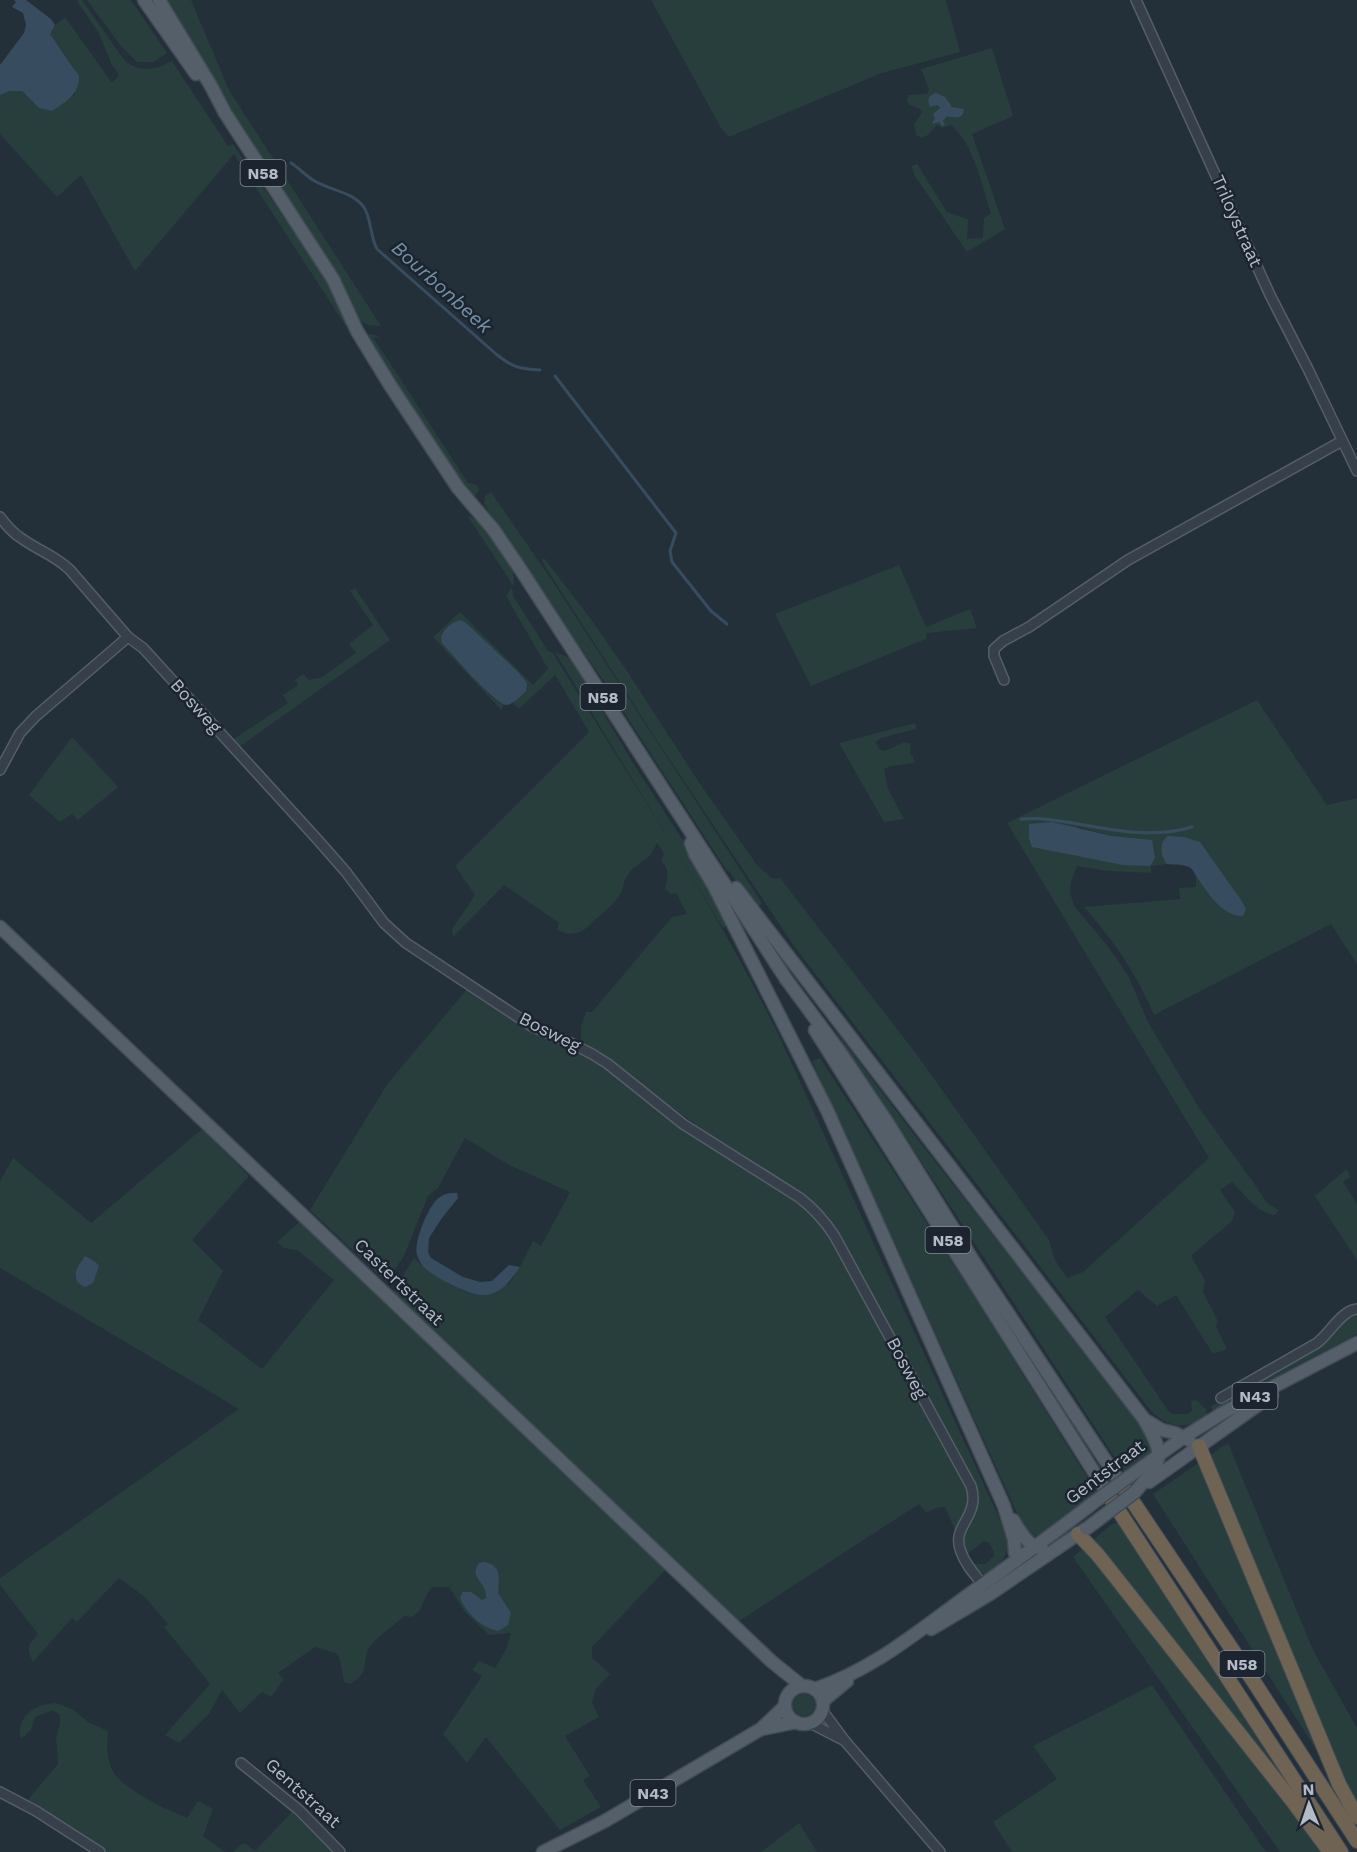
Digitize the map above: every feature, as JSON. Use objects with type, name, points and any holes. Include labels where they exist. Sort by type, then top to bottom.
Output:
[{"type":"highway","name":"N58","points":[[1199,1446],[1339,1784],[1357,1816]]},
{"type":"highway","name":"N58","points":[[1130,1491],[1357,1841]]},
{"type":"highway","name":"N58","points":[[1111,1499],[1341,1852]]},
{"type":"highway","name":"N58","points":[[1081,1525],[1105,1564],[1287,1794],[1330,1852]]},
{"type":"main road","name":"N58","points":[[144,0],[179,52],[225,113],[333,279],[357,331],[458,488],[516,562],[786,980],[840,1052],[974,1262],[1130,1491]]},
{"type":"main road","name":"N58","points":[[159,0],[225,113]]},
{"type":"main road","name":"N58","points":[[684,822],[703,840],[752,911],[1144,1419],[1162,1430],[1184,1437],[1199,1446]]},
{"type":"main road","name":"N58","points":[[684,822],[695,854],[714,886],[826,1110],[1004,1506],[1024,1538],[1035,1547]]},
{"type":"main road","name":"Castertstraat","points":[[0,927],[774,1664],[802,1686]]},
{"type":"main road","name":"N58","points":[[786,980],[793,996],[1111,1499]]},
{"type":"main road","name":"N43","points":[[815,1689],[856,1673],[915,1635],[937,1627],[986,1589],[1056,1548],[1081,1525],[1130,1491],[1156,1465],[1199,1446],[1328,1358],[1357,1343]]},
{"type":"main road","name":"Gentstraat","points":[[986,1589],[1018,1558],[1035,1547],[1081,1525],[1093,1503],[1156,1465],[1184,1437],[1221,1414],[1328,1358]]},
{"type":"main road","points":[[1144,1419],[1158,1444],[1156,1465]]},
{"type":"main road","points":[[1004,1506],[1018,1558]]},
{"type":"main road","points":[[1035,1547],[1056,1548]]},
{"type":"main road","name":"Castertstraat","points":[[774,1664],[786,1700]]},
{"type":"main road","name":"N43","points":[[543,1852],[605,1821],[761,1730],[796,1722],[810,1723],[820,1715],[823,1706],[835,1692],[856,1673]]},
{"type":"main road","name":"N43","points":[[761,1730],[796,1687],[802,1686]]},
{"type":"main road","points":[[802,1686],[815,1689],[823,1706]]},
{"type":"main road","points":[[786,1700],[788,1715],[796,1722]]},
{"type":"street","name":"Triloystraat","points":[[1136,0],[1270,294],[1357,471]]},
{"type":"street","points":[[1004,680],[994,656],[994,649],[1003,641],[1029,627],[1128,560],[1342,441]]},
{"type":"street","name":"Bosweg","points":[[0,518],[18,537],[61,560],[128,637],[143,648],[294,813],[346,872],[384,923],[400,938],[533,1027],[580,1047],[608,1064],[683,1124],[800,1198],[824,1219],[971,1486],[974,1503],[971,1514],[958,1535],[958,1541],[961,1554],[986,1589]]},
{"type":"street","points":[[0,770],[20,733],[36,716],[128,637]]},
{"type":"street","points":[[1221,1398],[1317,1343],[1326,1336],[1344,1314],[1351,1309],[1357,1309]]},
{"type":"street","points":[[823,1706],[845,1741],[940,1852]]},
{"type":"street","points":[[810,1723],[845,1741]]},
{"type":"street","name":"Gentstraat","points":[[241,1762],[299,1810],[340,1852]]},
{"type":"street","points":[[0,1792],[36,1811],[100,1852]]},
{"type":"green space","points":[[78,0],[82,0],[125,61],[131,65],[148,69],[172,61],[228,146],[233,144],[310,255],[330,287],[347,325],[234,154],[135,271],[81,175],[57,197],[0,134],[0,95],[10,91],[22,91],[39,108],[52,111],[75,95],[75,69],[49,33],[65,17],[112,83],[119,75],[112,65],[98,32]]},
{"type":"green space","points":[[87,0],[131,0],[167,53],[154,62],[137,62],[120,45]]},
{"type":"green space","points":[[165,0],[191,0],[229,90],[381,326],[367,325],[358,319],[341,283],[208,76]]},
{"type":"green space","points":[[651,0],[946,0],[960,52],[879,74],[729,137],[721,128]]},
{"type":"green space","points":[[992,48],[1013,116],[972,134],[1005,229],[967,252],[915,176],[911,166],[917,164],[947,212],[968,219],[967,239],[983,238],[984,218],[991,213],[972,154],[951,125],[942,128],[937,125],[928,135],[921,138],[916,135],[914,125],[922,112],[908,104],[907,99],[909,95],[927,94],[929,89],[921,69]]},
{"type":"green space","points":[[365,334],[382,338],[373,337],[468,483],[477,485],[479,490],[474,498],[446,459]]},
{"type":"green space","points":[[491,492],[551,579],[762,903],[755,908],[727,871],[599,674],[541,592],[484,504],[485,496]]},
{"type":"green space","points":[[467,515],[486,530],[504,554],[512,567],[514,587]]},
{"type":"green space","points":[[544,558],[590,618],[698,781],[757,865],[773,879],[780,878],[915,1052],[1049,1240],[1055,1260],[1067,1278],[1083,1272],[1209,1158],[1007,823],[1257,700],[1327,805],[1357,798],[1357,964],[1331,924],[1154,1015],[1124,958],[1084,907],[1180,899],[1179,888],[1196,887],[1196,876],[1226,911],[1200,842],[1162,858],[1167,864],[1151,866],[1151,873],[1108,871],[1077,866],[1071,882],[1070,892],[1074,906],[1128,975],[1148,1022],[1199,1108],[1268,1204],[1279,1210],[1275,1215],[1262,1210],[1232,1182],[1220,1190],[1235,1212],[1232,1221],[1191,1256],[1205,1280],[1203,1292],[1218,1321],[1216,1327],[1227,1349],[1213,1354],[1176,1295],[1157,1306],[1138,1290],[1105,1317],[1172,1414],[1188,1414],[1192,1410],[1191,1401],[1196,1400],[1206,1409],[1207,1415],[1192,1424],[1178,1425],[1164,1421],[1151,1411],[794,946],[658,742],[542,560]],"holes":[[[1078,827],[1112,836],[1078,857],[1072,854]]]},
{"type":"green space","points":[[899,565],[926,627],[970,609],[977,628],[927,633],[926,639],[811,686],[775,614]]},
{"type":"green space","points":[[512,587],[513,596],[548,651],[553,653],[700,891],[755,988],[780,1038],[1006,1533],[1007,1548],[1004,1558],[984,1574],[977,1570],[974,1564],[985,1564],[994,1556],[989,1543],[984,1541],[966,1555],[962,1539],[976,1507],[974,1486],[827,1215],[746,1161],[581,1041],[581,1027],[586,1012],[592,1012],[672,917],[687,914],[676,893],[671,894],[665,889],[667,871],[661,861],[664,854],[657,843],[650,856],[631,870],[621,893],[613,904],[578,933],[568,934],[557,930],[559,923],[504,885],[453,937],[452,929],[475,895],[455,866],[589,732],[555,675],[519,709],[512,702],[526,691],[445,630],[441,635],[443,643],[492,697],[504,705],[501,710],[433,637],[460,612],[533,685],[548,669],[506,596]]},
{"type":"green space","points":[[355,588],[390,640],[239,747],[232,740],[288,703],[283,695],[298,685],[295,680],[303,674],[309,680],[322,677],[356,653],[349,644],[373,625],[350,591]]},
{"type":"green space","points":[[555,652],[570,658],[633,763],[702,870],[730,924],[723,928]]},
{"type":"green space","points":[[915,723],[916,729],[881,738],[876,742],[879,749],[885,751],[905,742],[911,744],[910,754],[915,763],[890,766],[884,769],[888,789],[904,819],[884,822],[839,743]]},
{"type":"green space","points":[[72,737],[118,787],[78,820],[72,814],[60,822],[29,795]]},
{"type":"green space","points":[[468,988],[532,1030],[587,1054],[669,1120],[786,1194],[819,1221],[968,1490],[967,1509],[955,1530],[945,1507],[926,1513],[919,1504],[739,1621],[393,1292],[414,1258],[441,1278],[471,1292],[509,1284],[533,1241],[541,1246],[570,1192],[511,1166],[465,1138],[438,1188],[428,1196],[404,1256],[386,1282],[310,1210],[388,1083]]},
{"type":"green space","points":[[833,1027],[909,1128],[1142,1425],[1153,1446],[1150,1455],[1125,1473],[853,1060]]},
{"type":"green space","points":[[820,1058],[971,1291],[1097,1493],[1040,1535],[1032,1537],[1020,1520],[812,1061]]},
{"type":"green space","points":[[202,1129],[249,1176],[192,1240],[223,1271],[198,1320],[262,1369],[334,1280],[297,1250],[284,1248],[277,1242],[300,1221],[665,1570],[592,1647],[592,1658],[610,1674],[596,1689],[592,1703],[599,1717],[565,1736],[590,1776],[583,1780],[601,1807],[560,1830],[486,1737],[467,1763],[443,1734],[482,1676],[472,1670],[479,1661],[495,1668],[506,1649],[511,1633],[489,1635],[465,1612],[449,1587],[432,1587],[420,1610],[412,1617],[405,1616],[383,1633],[368,1650],[361,1675],[350,1684],[344,1682],[340,1660],[336,1653],[315,1647],[278,1673],[284,1679],[271,1697],[262,1692],[240,1713],[222,1690],[209,1714],[179,1743],[165,1735],[210,1684],[164,1627],[168,1624],[145,1597],[119,1578],[77,1622],[72,1618],[33,1662],[29,1653],[29,1645],[38,1634],[0,1585],[0,1578],[239,1409],[0,1268],[0,1181],[13,1158],[91,1223]]},
{"type":"green space","points":[[1347,1169],[1350,1177],[1343,1182],[1357,1204],[1357,1260],[1315,1196]]},
{"type":"green space","points":[[1357,1311],[1357,1334],[1214,1412],[1210,1407],[1302,1355],[1347,1316]]},
{"type":"green space","points":[[1228,1443],[1313,1650],[1357,1728],[1357,1814],[1153,1494]]},
{"type":"green space","points":[[1124,1519],[1332,1852],[1280,1852],[1073,1557],[1111,1525]]},
{"type":"green space","points":[[1152,1685],[1266,1852],[1012,1852],[993,1822],[1057,1779],[1033,1746]]},
{"type":"green space","points":[[804,1694],[812,1697],[815,1705],[812,1713],[804,1716],[796,1713],[793,1705],[796,1697]]},
{"type":"green space","points":[[56,1703],[72,1709],[88,1722],[108,1731],[109,1761],[113,1772],[132,1790],[187,1818],[198,1801],[213,1809],[203,1836],[225,1852],[107,1852],[27,1801],[58,1764],[56,1737],[60,1715],[53,1710],[35,1717],[31,1730],[21,1739],[21,1724],[24,1718],[35,1709]]},
{"type":"green space","points":[[292,1812],[331,1852],[233,1852],[241,1844],[246,1844],[255,1851]]},
{"type":"green space","points":[[799,1823],[817,1852],[761,1852]]},
{"type":"water","points":[[14,0],[26,0],[51,19],[55,25],[50,34],[79,76],[74,93],[52,111],[39,108],[22,91],[10,91],[0,95],[0,65],[24,33],[26,25],[23,13],[12,7],[16,2]]},
{"type":"water","points":[[936,93],[945,97],[952,107],[963,109],[961,116],[946,117],[943,121],[945,125],[942,126],[939,122],[932,124],[935,118],[933,114],[940,108],[938,105],[930,107],[928,101],[930,96]]},
{"type":"water","points":[[461,620],[527,683],[526,691],[517,700],[507,705],[493,697],[442,643],[441,636],[445,630]]},
{"type":"water","points":[[1052,822],[1112,836],[1152,840],[1155,858],[1150,866],[1123,865],[1032,847],[1029,838],[1029,824]]},
{"type":"water","points":[[1168,836],[1184,837],[1200,842],[1241,900],[1246,909],[1243,916],[1235,915],[1222,908],[1210,896],[1190,867],[1167,864],[1162,849],[1163,842]]},
{"type":"water","points":[[457,1193],[458,1198],[429,1238],[428,1252],[431,1258],[463,1277],[480,1282],[492,1281],[509,1265],[520,1267],[506,1285],[492,1294],[472,1293],[444,1281],[424,1267],[417,1255],[417,1242],[431,1207],[442,1196]]},
{"type":"water","points":[[85,1256],[99,1266],[93,1283],[85,1287],[78,1283],[76,1275]]},
{"type":"water","points":[[484,1562],[497,1569],[498,1593],[511,1613],[508,1625],[498,1631],[486,1627],[475,1619],[460,1598],[463,1592],[471,1592],[482,1600],[486,1598],[484,1587],[476,1573],[479,1563]]},
{"type":"waterway","name":"Bourbonbeek","points":[[291,163],[313,180],[358,201],[368,215],[377,249],[496,354],[516,366],[540,370]]},
{"type":"waterway","name":"Bourbonbeek","points":[[555,376],[676,533],[670,551],[672,562],[711,611],[727,624]]},
{"type":"waterway","name":"Bourbonbeek","points":[[1021,819],[1044,819],[1155,833],[1192,827]]}]
